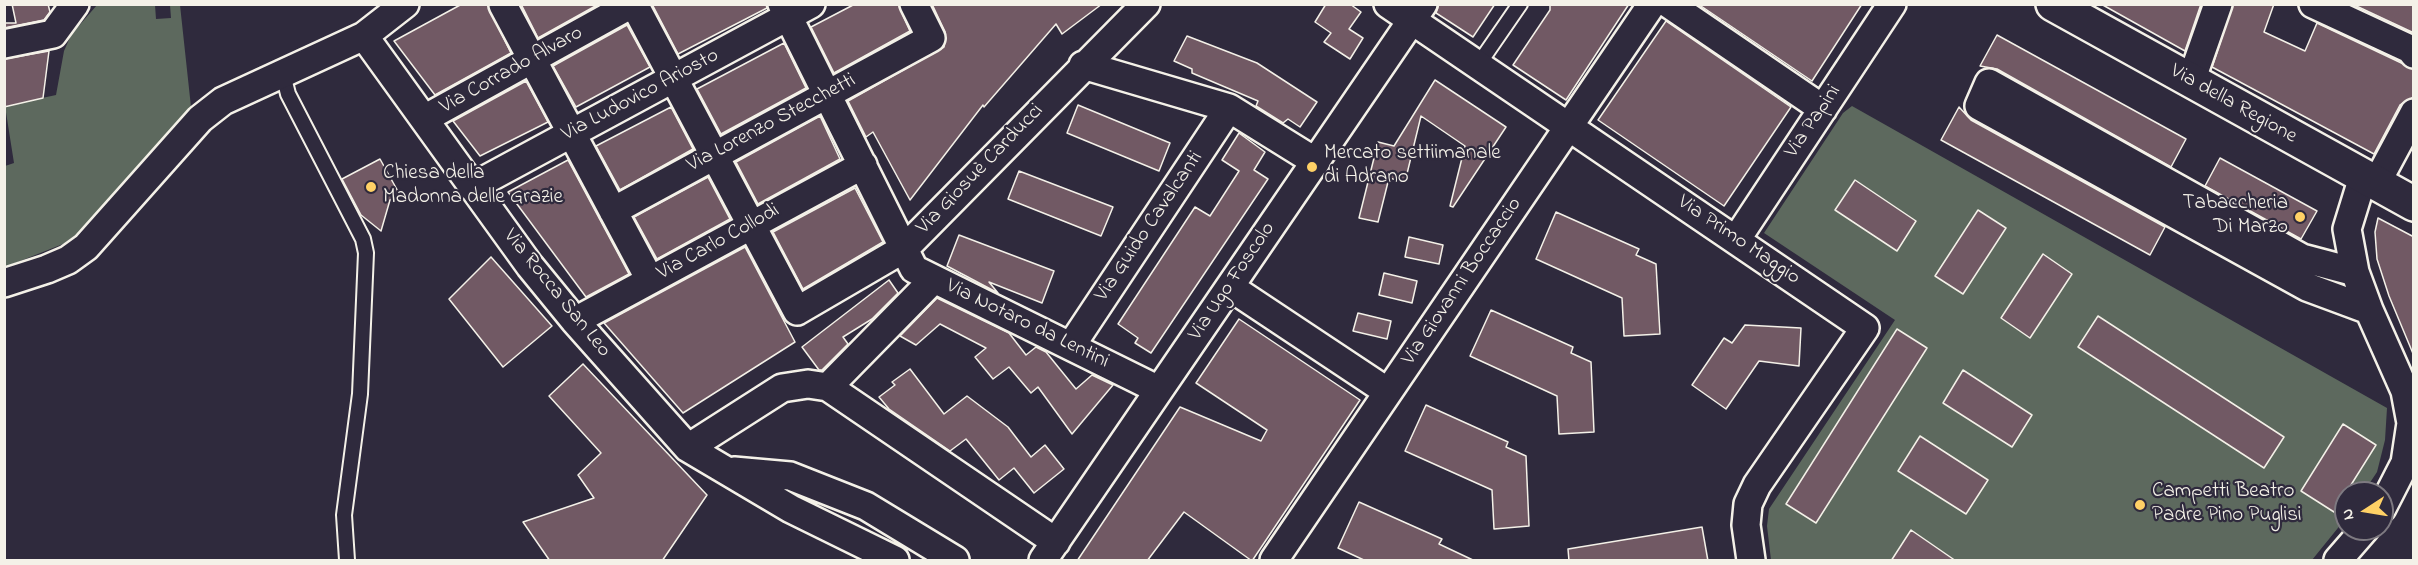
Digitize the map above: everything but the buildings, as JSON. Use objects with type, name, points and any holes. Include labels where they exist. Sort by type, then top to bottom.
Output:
[{"type":"main road","name":"Via della Regione","points":[[2053,4],[2414,204]]},
{"type":"street","points":[[4,44],[52,34],[75,4]]},
{"type":"street","points":[[4,283],[68,260],[86,247],[200,119],[223,101],[364,36],[405,4]]},
{"type":"street","points":[[633,4],[752,225]]},
{"type":"street","name":"Via Corrado Alvaro","points":[[424,119],[633,4]]},
{"type":"street","name":"Via Lorenzo Stecchetti","points":[[613,211],[931,38],[914,4]]},
{"type":"street","name":"Via Giosuè Carducci","points":[[752,225],[797,311],[905,248],[1083,65],[1146,4]]},
{"type":"street","name":"Via Primo Maggio","points":[[1388,4],[1417,13],[1478,65],[1865,328],[1757,485],[1748,504],[1747,515],[1751,561]]},
{"type":"street","name":"Via Giovanni Boccaccio","points":[[1274,561],[1652,4]]},
{"type":"street","points":[[1669,4],[1823,109]]},
{"type":"street","name":"Via Papini","points":[[1736,240],[1892,4]]},
{"type":"street","points":[[2191,81],[2218,4]]},
{"type":"street","points":[[2313,4],[2410,49],[2414,54]]},
{"type":"street","points":[[503,5],[650,280]]},
{"type":"street","name":"Via Ludovico Ariosto","points":[[472,187],[674,78],[793,9]]},
{"type":"street","name":"Via Notaro da Lentini","points":[[793,9],[827,94],[914,269],[1159,390]]},
{"type":"street","name":"Via Ugo Foscolo","points":[[1049,551],[1417,13]]},
{"type":"street","name":"Via Rocca San Leo","points":[[364,36],[530,266],[575,321],[688,448],[791,509],[895,561]]},
{"type":"street","points":[[1083,65],[1229,108],[1316,162]]},
{"type":"street","points":[[2355,272],[2302,258],[1989,83],[1979,106],[2307,287],[2369,310]]},
{"type":"street","name":"Via Guido Cavalcanti","points":[[1071,346],[1229,108]]},
{"type":"street","points":[[2394,485],[2405,463],[2411,423],[2405,392],[2355,272],[2347,229],[2370,180],[2414,113]]},
{"type":"street","name":"Via Carlo Collodi","points":[[575,321],[863,165]]},
{"type":"street","points":[[828,387],[934,279]]},
{"type":"street","points":[[1230,287],[1388,392]]},
{"type":"street","points":[[688,448],[782,388],[808,384],[828,387],[1049,551]]},
{"type":"street","name":"Via Rocca San Leo","points":[[730,471],[790,476],[866,506],[955,561]]},
{"type":"street","points":[[2338,561],[2355,541]]},
{"type":"lane","points":[[1478,65],[1520,4]]},
{"type":"lane","points":[[283,74],[288,94],[363,239],[366,253],[360,394],[344,515],[346,561]]},
{"type":"green space","points":[[97,5],[155,5],[156,19],[171,18],[170,5],[180,5],[191,107],[87,227],[63,244],[5,267],[5,166],[14,163],[5,106],[56,95],[64,51],[71,35]]},
{"type":"green space","points":[[1852,106],[2387,408],[2385,440],[2377,472],[2371,481],[2334,481],[2334,533],[2312,560],[1771,560],[1767,526],[1769,509],[1895,320],[1764,233],[1843,113]]},
{"type":"place","name":"Mercato settiimanale di Adrano","points":[[1312,167]]},
{"type":"place","name":"Chiesa della Madonna delle Grazie","points":[[371,187]]},
{"type":"place","name":"Tabaccheria Di Marzo","points":[[2300,217]]},
{"type":"place","name":"Campetti Beatro Padre Pino Puglisi","points":[[2140,505]]}]
